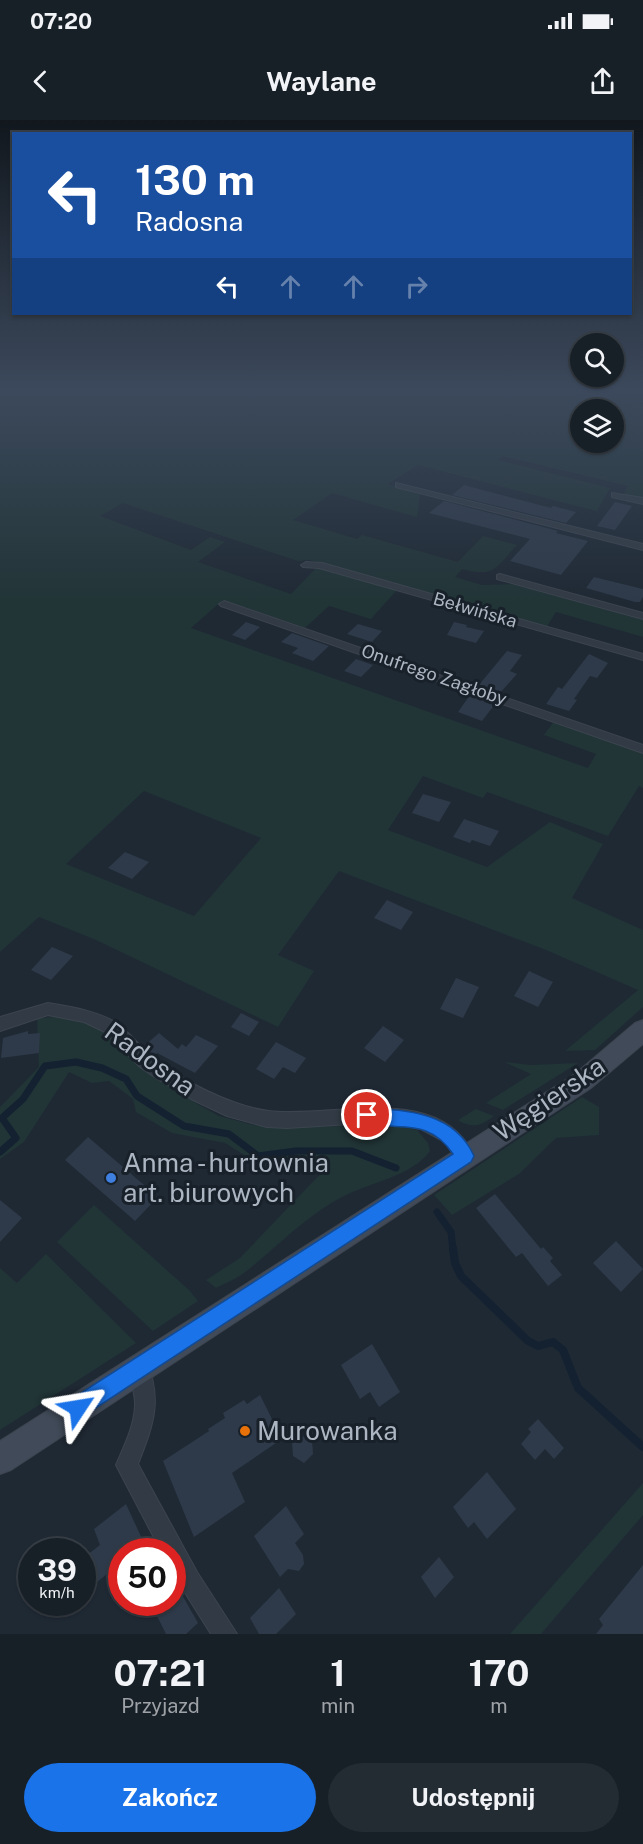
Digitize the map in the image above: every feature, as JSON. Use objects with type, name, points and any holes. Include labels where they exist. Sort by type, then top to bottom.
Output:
[{"type":"main road","name":"Węgierska","points":[[0,1459],[583,1081],[643,1030]]},
{"type":"street","points":[[399,485],[643,547]]},
{"type":"street","points":[[615,495],[643,501]]},
{"type":"street","name":"Bełwińska","points":[[306,566],[319,565],[643,657]]},
{"type":"street","points":[[500,577],[643,616]]},
{"type":"street","name":"Onufrego Zagłoby","points":[[224,604],[643,749]]},
{"type":"street","name":"Radosna","points":[[0,1024],[48,1009],[86,1016],[110,1027],[146,1062],[162,1073],[220,1106],[267,1119],[367,1115],[406,1118],[424,1122],[451,1136],[465,1156]]},
{"type":"street","points":[[139,1367],[147,1388],[147,1411],[127,1465],[189,1580],[225,1634]]},
{"type":"shaded area","points":[[0,462],[505,462],[610,488],[597,511],[418,465],[388,484],[420,494],[417,517],[332,493],[293,520],[357,539],[362,535],[458,562],[483,536],[517,545],[494,569],[481,572],[462,569],[455,577],[482,585],[515,584],[643,620],[643,637],[556,612],[546,628],[310,560],[298,561],[123,503],[100,516],[191,550],[210,537],[225,542],[198,562],[291,594],[316,568],[397,590],[371,619],[329,606],[305,628],[223,600],[191,628],[588,768],[596,754],[544,735],[555,720],[643,751],[643,788],[639,786],[608,836],[487,792],[483,798],[423,776],[388,830],[487,867],[550,822],[603,844],[572,898],[643,930],[643,1007],[595,1050],[565,1051],[638,990],[546,950],[339,871],[278,955],[314,971],[278,1027],[96,940],[39,917],[0,952]],"holes":[[[144,791],[261,838],[194,916],[66,864]]]},
{"type":"shaded area","points":[[527,462],[643,462],[643,499],[623,495],[628,486]]},
{"type":"shaded area","points":[[55,1017],[85,1021],[103,1029],[187,1098],[219,1116],[254,1125],[286,1127],[397,1125],[417,1130],[428,1143],[430,1151],[413,1167],[391,1178],[356,1190],[319,1211],[244,1273],[216,1288],[206,1280],[240,1258],[326,1168],[306,1167],[291,1159],[249,1158],[225,1143],[172,1133],[136,1112],[133,1099],[109,1081],[92,1083],[69,1072],[24,1142],[0,1159],[0,1107],[39,1067],[37,1018]]},
{"type":"shaded area","points":[[504,1062],[531,1065],[578,1063],[503,1110],[486,1103],[531,1074]]},
{"type":"shaded area","points":[[582,1097],[599,1107],[599,1135],[556,1138],[519,1174],[452,1215],[434,1195]]},
{"type":"shaded area","points":[[476,1109],[494,1116],[476,1125],[468,1125],[458,1120]]},
{"type":"shaded area","points":[[94,1205],[189,1290],[198,1301],[153,1331],[57,1242]]},
{"type":"shaded area","points":[[46,1254],[136,1343],[0,1430],[0,1268],[17,1283]]},
{"type":"shaded area","points":[[643,1483],[643,1515],[541,1634],[510,1634]]},
{"type":"building","points":[[464,485],[551,508],[553,506],[576,512],[566,523],[452,495]]},
{"type":"building","points":[[444,501],[588,541],[561,575],[510,561],[530,539],[429,513]]},
{"type":"building","points":[[615,502],[632,506],[615,530],[597,526]]},
{"type":"building","points":[[594,577],[643,589],[643,597],[640,602],[635,602],[586,588]]},
{"type":"building","points":[[246,622],[260,627],[245,640],[232,635]]},
{"type":"building","points":[[454,622],[484,631],[476,643],[447,635]]},
{"type":"building","points":[[358,624],[382,631],[372,642],[347,634]]},
{"type":"building","points":[[292,633],[329,646],[313,661],[292,653],[298,648],[281,642]]},
{"type":"building","points":[[507,651],[522,655],[510,671],[517,674],[500,693],[478,686]]},
{"type":"building","points":[[589,654],[608,663],[597,678],[590,676],[574,699],[577,700],[569,711],[546,704],[558,687],[562,689]]},
{"type":"building","points":[[356,659],[373,665],[361,677],[344,671]]},
{"type":"building","points":[[470,695],[495,704],[482,721],[458,712]]},
{"type":"building","points":[[423,794],[451,802],[439,822],[412,813]]},
{"type":"building","points":[[464,819],[499,831],[490,846],[472,840],[470,843],[453,837]]},
{"type":"building","points":[[125,852],[149,862],[132,879],[108,868]]},
{"type":"building","points":[[387,900],[413,912],[401,930],[374,918]]},
{"type":"building","points":[[52,947],[73,956],[51,980],[31,970]]},
{"type":"building","points":[[529,971],[553,982],[538,1007],[514,996]]},
{"type":"building","points":[[456,978],[479,987],[463,1018],[440,1009]]},
{"type":"building","points":[[241,1013],[259,1022],[249,1036],[231,1027]]},
{"type":"building","points":[[383,1026],[404,1040],[385,1062],[364,1048]]},
{"type":"building","points":[[28,1031],[28,1034],[40,1033],[39,1053],[1,1058],[3,1038]]},
{"type":"building","points":[[159,1033],[178,1049],[182,1044],[186,1047],[196,1035],[218,1046],[195,1073],[157,1053],[154,1056],[144,1046]]},
{"type":"building","points":[[276,1042],[306,1058],[295,1073],[283,1067],[274,1079],[256,1069]]},
{"type":"building","name":"Anma - hurtownia art. biurowych","points":[[88,1137],[158,1197],[135,1221],[65,1160]]},
{"type":"building","points":[[495,1194],[541,1249],[543,1247],[553,1258],[550,1261],[562,1275],[548,1286],[522,1253],[516,1257],[476,1208]]},
{"type":"building","points":[[0,1200],[22,1218],[0,1242]]},
{"type":"building","points":[[616,1241],[643,1269],[621,1292],[593,1263]]},
{"type":"building","points":[[372,1344],[400,1392],[379,1407],[370,1392],[360,1399],[341,1365]]},
{"type":"building","points":[[260,1395],[282,1439],[232,1473],[245,1502],[194,1537],[163,1461],[209,1431],[208,1429],[225,1418],[223,1413],[244,1400],[247,1404]]},
{"type":"building","points":[[538,1419],[564,1448],[554,1459],[545,1449],[535,1460],[521,1444],[531,1432],[528,1429]]},
{"type":"building","points":[[300,1435],[312,1440],[313,1454],[304,1463],[293,1456],[292,1443]]},
{"type":"building","points":[[487,1472],[516,1509],[487,1539],[474,1522],[468,1528],[453,1507]]},
{"type":"building","points":[[126,1504],[142,1538],[108,1538],[108,1573],[96,1583],[96,1548],[100,1545],[94,1529]]},
{"type":"building","points":[[286,1506],[304,1534],[295,1543],[303,1555],[304,1564],[299,1571],[288,1569],[280,1577],[254,1536]]},
{"type":"building","points":[[439,1557],[454,1577],[435,1598],[421,1577]]},
{"type":"building","points":[[643,1565],[643,1634],[596,1634],[603,1625],[599,1619]]},
{"type":"building","points":[[279,1588],[296,1614],[276,1634],[259,1634],[250,1618]]},
{"type":"building","points":[[186,1602],[198,1623],[186,1634],[166,1634],[157,1616],[186,1616]]},
{"type":"waterway","points":[[0,1152],[16,1138],[2,1118],[23,1099],[45,1066],[76,1062],[102,1068],[126,1079],[137,1096],[184,1126],[229,1134],[258,1156],[296,1151],[352,1151],[396,1168]]},
{"type":"waterway","points":[[437,1212],[451,1232],[453,1250]]},
{"type":"waterway","points":[[453,1248],[455,1263],[461,1276],[528,1341],[538,1346],[553,1342],[563,1350],[578,1388],[643,1447]]},
{"type":"place","name":"Anma - hurtownia art. biurowych","points":[[111,1178]]},
{"type":"place","name":"Murowanka","points":[[245,1431]]},
{"type":"route","points":[[78,1408],[465,1156],[451,1136],[424,1122],[367,1115]]}]
